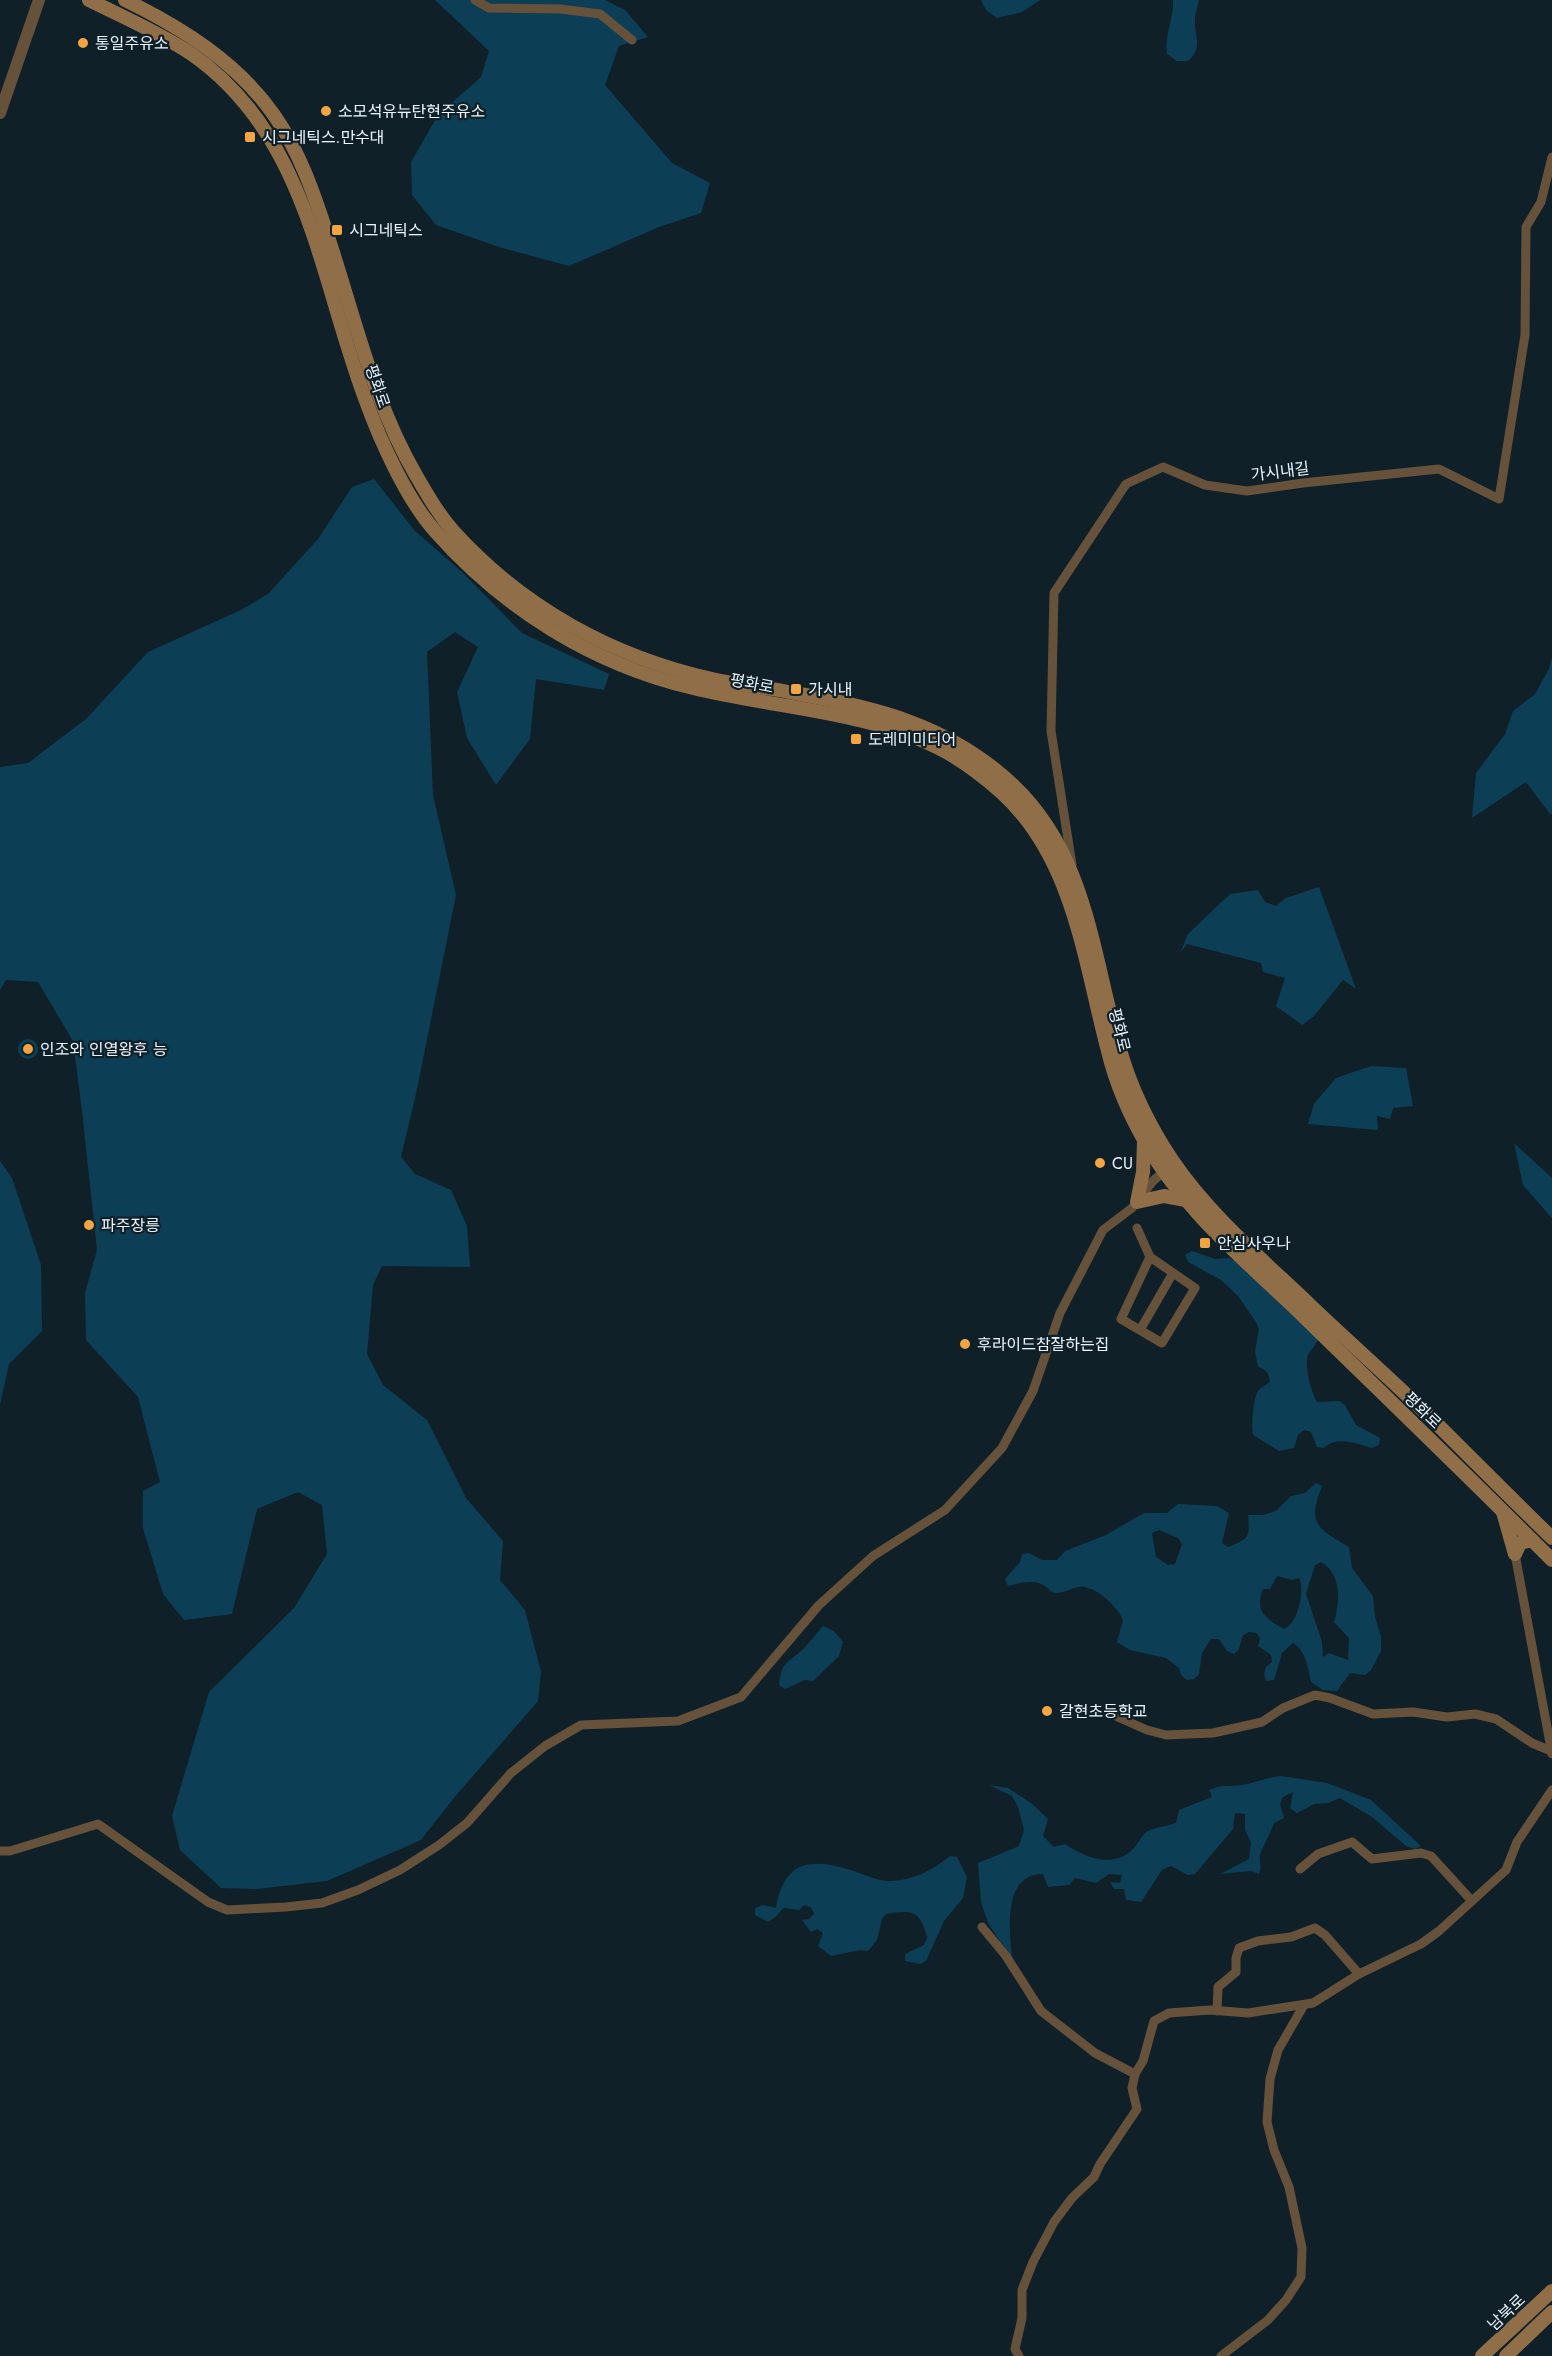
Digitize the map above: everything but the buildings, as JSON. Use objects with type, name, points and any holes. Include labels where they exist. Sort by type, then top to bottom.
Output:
[{"type":"main road","name":"평화로","points":[[89,0],[158,34],[190,53],[219,75],[246,103],[273,141],[302,202],[376,429],[418,509],[430,526],[471,569],[534,620],[587,651],[651,676],[687,687],[874,724],[905,734],[934,745],[960,760],[1007,798],[1035,833],[1068,897],[1083,945],[1115,1076],[1144,1140],[1214,1211],[1373,1366],[1438,1425],[1552,1538]]},
{"type":"main road","name":"평화로","points":[[125,0],[191,36],[248,84],[273,113],[293,145],[309,178],[347,294],[364,356],[397,444],[436,509],[455,533],[489,566],[554,616],[587,635],[630,655],[716,681],[789,692],[867,708],[919,723],[957,743],[987,763],[1036,809],[1073,871],[1086,912],[1121,1053],[1133,1087],[1186,1200],[1552,1560]]},
{"type":"main road","points":[[1144,1140],[1143,1166],[1137,1202],[1164,1196],[1186,1200]]},
{"type":"main road","points":[[1502,1510],[1515,1554]]},
{"type":"main road","points":[[1515,1554],[1520,1543],[1532,1540]]},
{"type":"main road","name":"남북로","points":[[1482,2356],[1552,2291]]},
{"type":"main road","name":"남북로","points":[[1506,2356],[1552,2312]]},
{"type":"street","points":[[0,113],[39,0]]},
{"type":"street","points":[[475,0],[489,9],[561,9],[600,14],[632,40]]},
{"type":"street","name":"가시내길","points":[[1073,871],[1051,731],[1054,593],[1126,484],[1163,467],[1205,485],[1247,491],[1440,469],[1499,499],[1525,335],[1526,226],[1541,202],[1552,158]]},
{"type":"street","points":[[0,1851],[9,1851],[98,1824],[208,1902],[227,1910],[322,1903],[390,1875],[439,1845],[467,1823],[511,1773],[544,1746],[581,1725],[678,1721],[741,1697],[819,1605],[873,1556],[945,1510],[1002,1448],[1033,1391],[1060,1313],[1103,1230],[1137,1202],[1169,1167]]},
{"type":"street","points":[[1137,1228],[1150,1257],[1195,1288],[1162,1343],[1121,1319],[1150,1257]]},
{"type":"street","points":[[1140,1330],[1173,1273]]},
{"type":"street","points":[[1515,1554],[1550,1726],[1552,1754]]},
{"type":"street","points":[[1111,1713],[1147,1730],[1166,1735],[1213,1733],[1262,1722],[1283,1708],[1315,1695],[1330,1698],[1373,1714],[1413,1712],[1447,1717],[1475,1714],[1496,1719],[1552,1754]]},
{"type":"street","points":[[1019,2356],[1015,2349],[1022,2318],[1022,2290],[1033,2262],[1054,2222],[1072,2198],[1095,2177],[1100,2164],[1137,2109],[1132,2088],[1135,2074],[1143,2061],[1154,2021],[1169,2013],[1217,2011],[1248,2013],[1313,2003],[1359,1974],[1421,1944],[1439,1931],[1506,1870],[1517,1842],[1552,1790]]},
{"type":"street","points":[[1300,1869],[1318,1854],[1352,1842],[1372,1859],[1420,1853],[1431,1856],[1471,1900]]},
{"type":"street","points":[[981,1927],[1006,1956],[1041,2010],[1095,2053],[1135,2074]]},
{"type":"street","points":[[1217,2011],[1218,1987],[1236,1972],[1239,1948],[1258,1941],[1291,1937],[1315,1928],[1325,1935],[1359,1974]]},
{"type":"street","points":[[1221,2356],[1268,2320],[1286,2300],[1300,2277],[1302,2248],[1292,2197],[1267,2122],[1270,2079],[1278,2050],[1304,2005]]},
{"type":"shaded area","points":[[435,0],[605,0],[625,10],[648,37],[619,46],[605,85],[672,163],[710,183],[701,213],[659,227],[569,266],[499,247],[436,225],[412,195],[411,162],[438,115],[481,77],[489,51]]},
{"type":"shaded area","points":[[981,0],[1040,0],[1022,12],[997,18],[986,10]]},
{"type":"shaded area","points":[[1173,0],[1199,0],[1195,15],[1197,46],[1188,61],[1177,61],[1167,54]]},
{"type":"shaded area","points":[[374,479],[415,531],[463,573],[522,633],[609,674],[604,690],[536,679],[530,739],[496,785],[467,738],[457,692],[478,647],[455,632],[427,652],[433,795],[456,895],[401,1157],[415,1174],[451,1190],[467,1226],[470,1267],[382,1266],[373,1285],[367,1354],[383,1385],[427,1420],[466,1498],[503,1541],[500,1580],[525,1610],[541,1672],[538,1701],[453,1799],[421,1840],[327,1881],[256,1889],[221,1888],[180,1850],[172,1816],[209,1692],[294,1608],[327,1554],[322,1505],[298,1492],[257,1509],[232,1614],[184,1620],[163,1594],[143,1528],[143,1491],[160,1482],[138,1397],[86,1340],[85,1293],[97,1250],[73,1041],[38,982],[6,980],[0,990],[0,767],[28,763],[87,718],[148,652],[241,610],[268,594],[318,539],[352,487]]},
{"type":"shaded area","points":[[1552,657],[1552,814],[1526,782],[1472,818],[1476,773],[1505,734],[1513,711],[1535,694],[1549,669]]},
{"type":"shaded area","points":[[1319,887],[1356,989],[1343,980],[1314,1016],[1302,1025],[1276,1006],[1285,978],[1263,972],[1261,963],[1187,944],[1180,953],[1188,934],[1230,894],[1258,890],[1265,902],[1276,906],[1286,898]]},
{"type":"shaded area","name":"인조와 인열왕후 능","points":[[28,1039],[35,1042],[38,1049],[35,1056],[28,1059],[21,1056],[18,1049],[21,1042]]},
{"type":"shaded area","points":[[1371,1066],[1406,1068],[1413,1106],[1393,1108],[1390,1119],[1377,1116],[1378,1130],[1308,1124],[1314,1104],[1336,1078]]},
{"type":"shaded area","points":[[1514,1143],[1552,1178],[1552,1218],[1523,1185]]},
{"type":"shaded area","points":[[0,1161],[12,1178],[41,1265],[42,1331],[9,1364],[0,1405]]},
{"type":"shaded area","points":[[1192,1251],[1215,1259],[1229,1258],[1235,1261],[1318,1339],[1307,1360],[1310,1386],[1317,1402],[1339,1401],[1345,1405],[1356,1425],[1380,1438],[1379,1445],[1372,1448],[1341,1441],[1324,1448],[1317,1447],[1311,1432],[1304,1430],[1298,1435],[1294,1448],[1279,1451],[1253,1435],[1256,1395],[1270,1382],[1267,1372],[1258,1367],[1255,1352],[1259,1329],[1238,1296],[1221,1280],[1188,1262],[1185,1255]]},
{"type":"shaded area","points":[[1316,1483],[1322,1486],[1315,1509],[1318,1524],[1329,1535],[1349,1547],[1352,1568],[1373,1596],[1375,1617],[1381,1637],[1381,1651],[1371,1670],[1365,1675],[1350,1673],[1337,1691],[1323,1690],[1311,1682],[1304,1655],[1293,1643],[1282,1653],[1274,1680],[1266,1681],[1264,1674],[1266,1667],[1272,1662],[1271,1655],[1258,1646],[1260,1639],[1257,1633],[1249,1632],[1243,1635],[1239,1649],[1234,1654],[1227,1651],[1219,1639],[1211,1639],[1202,1653],[1199,1674],[1194,1679],[1187,1680],[1181,1675],[1179,1668],[1166,1658],[1130,1650],[1117,1642],[1123,1620],[1111,1603],[1092,1589],[1079,1587],[1054,1593],[1045,1586],[1031,1582],[1008,1586],[1005,1579],[1020,1562],[1022,1554],[1029,1553],[1042,1560],[1057,1560],[1065,1551],[1106,1535],[1144,1513],[1167,1513],[1178,1504],[1217,1506],[1229,1513],[1222,1543],[1228,1547],[1247,1536],[1248,1515],[1262,1515],[1276,1511],[1291,1496],[1305,1493]],"holes":[[[1159,1530],[1178,1538],[1182,1544],[1175,1564],[1168,1565],[1156,1557],[1152,1533]],[[1321,1562],[1328,1567],[1336,1581],[1338,1597],[1334,1622],[1349,1638],[1348,1660],[1329,1653],[1323,1657],[1322,1642],[1306,1594],[1315,1565]],[[1277,1576],[1292,1580],[1299,1578],[1301,1583],[1299,1606],[1293,1621],[1284,1629],[1267,1618],[1261,1609],[1263,1589],[1270,1589]]]},
{"type":"shaded area","points":[[823,1626],[834,1631],[843,1642],[839,1656],[813,1681],[805,1680],[785,1689],[779,1685],[781,1672],[785,1665]]},
{"type":"shaded area","points":[[1281,1776],[1327,1783],[1371,1800],[1421,1846],[1415,1849],[1406,1846],[1372,1817],[1340,1798],[1328,1803],[1314,1804],[1297,1813],[1290,1808],[1293,1792],[1283,1797],[1280,1804],[1284,1818],[1274,1823],[1260,1855],[1259,1874],[1251,1871],[1220,1874],[1249,1859],[1251,1842],[1245,1830],[1245,1814],[1235,1813],[1233,1829],[1195,1874],[1188,1875],[1171,1866],[1162,1870],[1141,1902],[1126,1900],[1124,1889],[1114,1889],[1110,1882],[1120,1883],[1122,1875],[1109,1874],[1096,1883],[1075,1878],[1069,1885],[1048,1887],[1043,1874],[1030,1877],[1020,1884],[1014,1894],[1011,1907],[1012,1960],[988,1923],[981,1902],[978,1863],[1019,1846],[1024,1830],[1018,1807],[1012,1796],[989,1785],[1008,1788],[1031,1803],[1048,1819],[1043,1836],[1054,1847],[1065,1844],[1090,1857],[1108,1860],[1125,1855],[1148,1831],[1176,1823],[1179,1810],[1212,1797],[1209,1790]]},
{"type":"shaded area","points":[[950,1856],[957,1857],[967,1877],[963,1898],[944,1921],[926,1961],[920,1964],[905,1961],[905,1954],[924,1945],[927,1938],[922,1922],[914,1914],[908,1912],[886,1914],[882,1919],[877,1940],[868,1951],[860,1950],[831,1956],[818,1946],[823,1933],[817,1929],[811,1932],[802,1920],[809,1919],[814,1914],[811,1907],[804,1905],[799,1910],[784,1908],[768,1922],[755,1915],[755,1908],[763,1905],[776,1908],[784,1882],[791,1873],[809,1864],[833,1865],[891,1881],[908,1879],[923,1873]]},
{"type":"place","name":"통일주유소","points":[[83,43]]},
{"type":"place","name":"소모석유뉴탄현주유소","points":[[326,111]]},
{"type":"place","name":"시그네틱스.만수대","points":[[250,137]]},
{"type":"place","name":"시그네틱스","points":[[337,230]]},
{"type":"place","name":"가시내","points":[[796,689]]},
{"type":"place","name":"도레미미디어","points":[[856,739]]},
{"type":"place","name":"인조와 인열왕후 능","points":[[28,1049]]},
{"type":"place","name":"CU","points":[[1100,1163]]},
{"type":"place","name":"파주장릉","points":[[89,1225]]},
{"type":"place","name":"안심사우나","points":[[1205,1243]]},
{"type":"place","name":"후라이드참잘하는집","points":[[965,1344]]},
{"type":"place","name":"갈현초등학교","points":[[1047,1711]]}]
